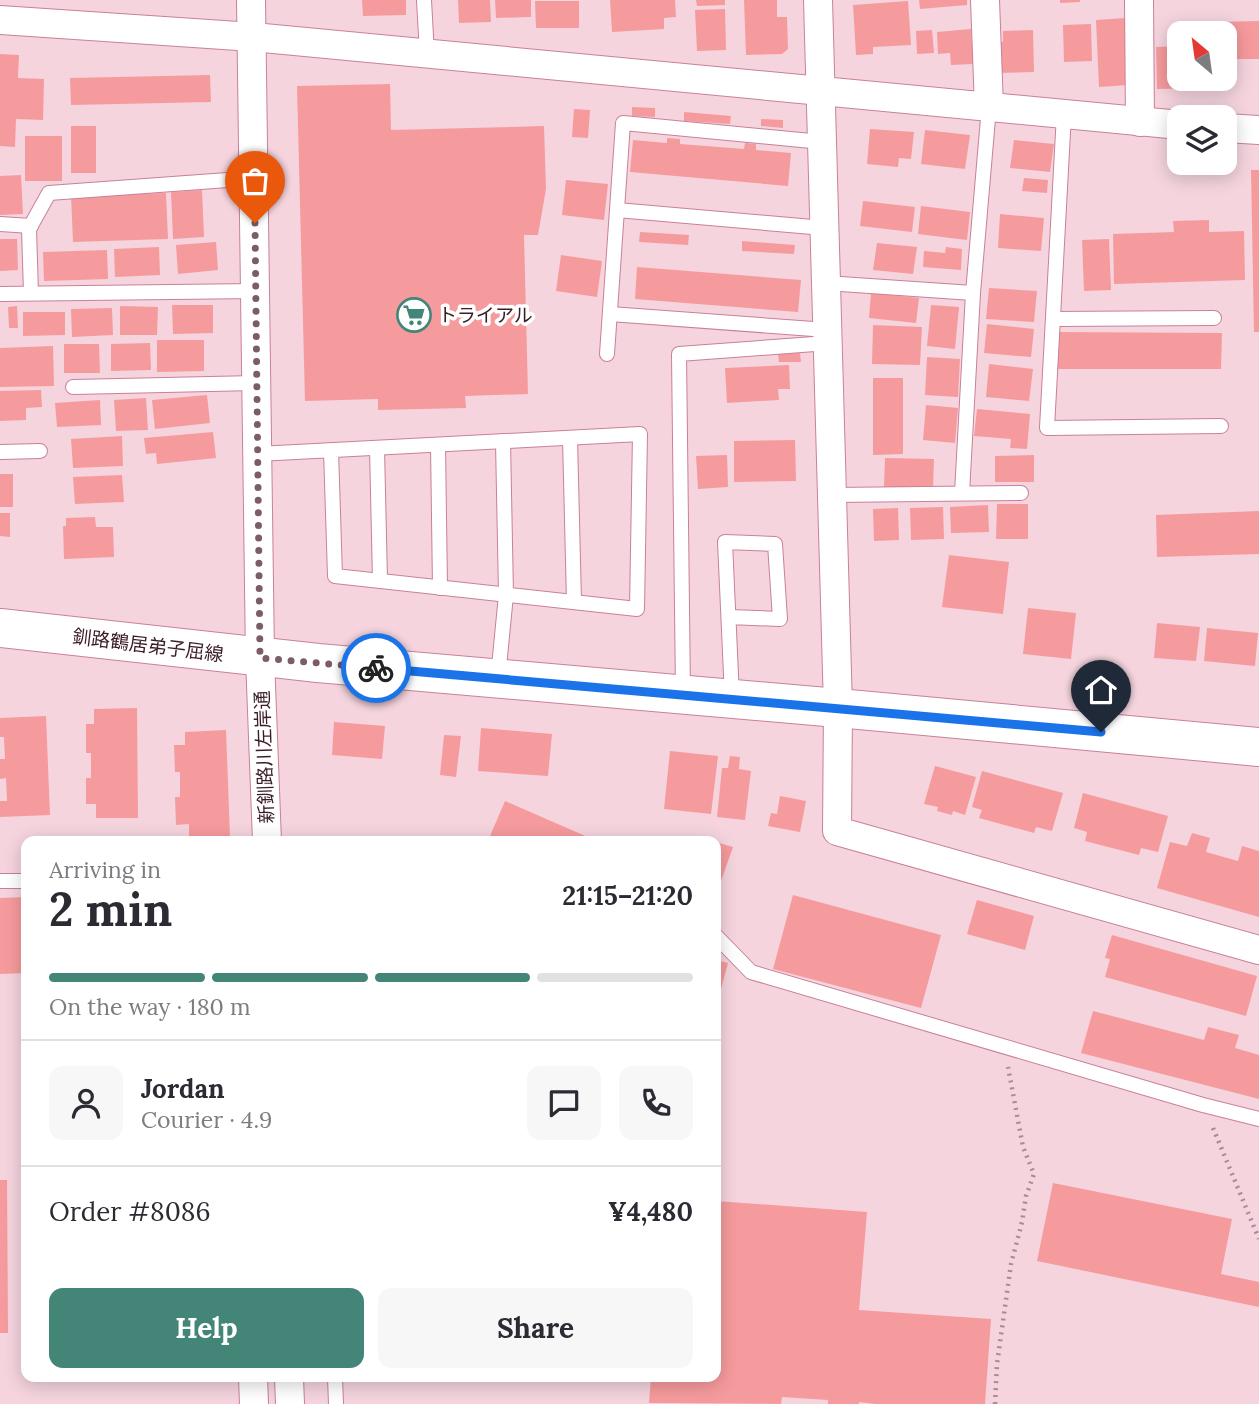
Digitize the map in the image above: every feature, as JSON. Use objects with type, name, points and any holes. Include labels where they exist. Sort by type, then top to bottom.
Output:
[{"type":"main road","name":"釧路鶴居弟子屈線","points":[[0,628],[260,658],[1259,747]]},
{"type":"street","name":"新釧路川左岸通","points":[[251,0],[260,658],[267,836]]},
{"type":"street","points":[[818,0],[838,708],[837,831],[1259,950]]},
{"type":"street","points":[[985,0],[989,107]]},
{"type":"street","points":[[1139,0],[1140,122]]},
{"type":"street","points":[[0,20],[253,37],[1167,124]]},
{"type":"street","points":[[1237,129],[1259,130]]},
{"type":"street","points":[[253,1382],[254,1404]]},
{"type":"street","points":[[289,1382],[290,1404]]},
{"type":"lane","points":[[424,0],[427,54]]},
{"type":"lane","points":[[961,494],[973,293],[989,107]]},
{"type":"lane","points":[[1064,114],[1047,428],[1222,426]]},
{"type":"lane","points":[[607,354],[623,123],[822,142]]},
{"type":"lane","points":[[31,293],[29,229],[49,192],[254,178]]},
{"type":"lane","points":[[617,210],[824,228]]},
{"type":"lane","points":[[0,224],[31,226]]},
{"type":"lane","points":[[826,283],[973,293]]},
{"type":"lane","points":[[0,293],[256,291]]},
{"type":"lane","points":[[610,314],[828,336]]},
{"type":"lane","points":[[1053,319],[1214,318]]},
{"type":"lane","points":[[683,695],[679,354],[828,336]]},
{"type":"lane","points":[[74,387],[257,383]]},
{"type":"lane","points":[[258,454],[331,450],[438,445],[640,434],[637,609],[335,576],[331,450]]},
{"type":"lane","points":[[570,438],[573,602]]},
{"type":"lane","points":[[498,679],[506,595],[503,441]]},
{"type":"lane","points":[[438,445],[440,588]]},
{"type":"lane","points":[[377,448],[380,581]]},
{"type":"lane","points":[[0,452],[40,451]]},
{"type":"lane","points":[[832,495],[1021,493]]},
{"type":"lane","points":[[729,617],[780,619],[775,544],[725,542],[732,699]]},
{"type":"lane","points":[[0,881],[21,881]]},
{"type":"lane","points":[[721,941],[751,972],[1203,1105],[1259,1119]]},
{"type":"lane","points":[[335,1382],[336,1404]]},
{"type":"path","points":[[995,1404],[997,1364],[1011,1264],[1026,1196],[1034,1174],[1023,1147],[1004,1046]]},
{"type":"path","points":[[1203,1105],[1259,1240]]},
{"type":"building","points":[[362,0],[406,0],[406,15],[363,16]]},
{"type":"building","points":[[458,0],[490,0],[491,22],[459,23]]},
{"type":"building","points":[[495,0],[531,0],[531,17],[496,18]]},
{"type":"building","points":[[610,0],[675,0],[676,17],[664,18],[664,29],[612,32]]},
{"type":"building","points":[[696,0],[725,0],[725,5],[697,6]]},
{"type":"building","points":[[744,0],[777,0],[777,17],[787,17],[788,49],[782,54],[746,55]]},
{"type":"building","points":[[919,0],[967,0],[967,5],[920,9]]},
{"type":"building","points":[[1060,0],[1080,0],[1080,2],[1060,3]]},
{"type":"building","points":[[535,1],[579,1],[579,28],[536,28]]},
{"type":"building","points":[[908,1],[911,45],[873,47],[873,54],[856,55],[853,5]]},
{"type":"building","points":[[725,9],[726,50],[697,51],[695,10]]},
{"type":"building","points":[[1125,18],[1128,85],[1099,87],[1096,20]]},
{"type":"building","points":[[1259,21],[1259,59],[1237,59],[1237,22]]},
{"type":"building","points":[[1091,24],[1092,61],[1064,62],[1063,25]]},
{"type":"building","points":[[971,29],[973,64],[951,65],[950,53],[938,54],[937,32]]},
{"type":"building","points":[[932,30],[934,53],[917,54],[916,31]]},
{"type":"building","points":[[1033,30],[1034,72],[997,73],[996,42],[1003,42],[1003,31]]},
{"type":"building","points":[[1156,47],[1167,47],[1167,89],[1157,89]]},
{"type":"building","points":[[0,54],[19,55],[18,78],[44,79],[43,120],[16,119],[15,147],[0,146]]},
{"type":"building","points":[[210,75],[211,102],[71,105],[70,78]]},
{"type":"building","name":"トライアル","points":[[390,84],[391,130],[544,126],[546,189],[538,235],[524,235],[528,394],[465,396],[466,408],[378,410],[378,399],[305,401],[297,86]]},
{"type":"building","points":[[632,107],[655,108],[655,117],[632,116]]},
{"type":"building","points":[[574,109],[590,110],[588,138],[572,137]]},
{"type":"building","points":[[684,112],[731,116],[730,124],[684,121]]},
{"type":"building","points":[[761,119],[783,120],[783,128],[761,126]]},
{"type":"building","points":[[71,126],[96,126],[96,173],[71,173]]},
{"type":"building","points":[[870,129],[914,132],[911,159],[899,158],[898,167],[867,164]]},
{"type":"building","points":[[925,130],[970,135],[965,169],[921,164]]},
{"type":"building","points":[[25,136],[62,136],[62,181],[25,181]]},
{"type":"building","points":[[667,138],[680,139],[680,144],[744,149],[745,143],[756,144],[756,150],[791,153],[788,186],[630,172],[633,140],[667,143]]},
{"type":"building","points":[[1014,140],[1054,144],[1050,172],[1010,168]]},
{"type":"building","points":[[1251,170],[1259,170],[1259,332],[1254,332]]},
{"type":"building","points":[[21,175],[23,214],[0,215],[0,176]]},
{"type":"building","points":[[1024,178],[1048,180],[1047,193],[1022,191]]},
{"type":"building","points":[[566,180],[608,184],[604,220],[562,215]]},
{"type":"building","points":[[202,190],[204,237],[173,239],[171,192]]},
{"type":"building","points":[[166,193],[168,239],[73,242],[71,196]]},
{"type":"building","points":[[863,201],[915,207],[912,232],[860,226]]},
{"type":"building","points":[[921,206],[970,212],[967,240],[918,234]]},
{"type":"building","points":[[1000,214],[1044,218],[1041,251],[998,248]]},
{"type":"building","points":[[1209,220],[1209,232],[1244,231],[1245,280],[1114,284],[1113,234],[1174,232],[1173,221]]},
{"type":"building","points":[[640,232],[689,235],[688,245],[639,242]]},
{"type":"building","points":[[0,239],[17,239],[18,270],[0,271]]},
{"type":"building","points":[[1109,239],[1111,290],[1084,291],[1082,240]]},
{"type":"building","points":[[742,241],[795,245],[794,254],[742,251]]},
{"type":"building","points":[[216,242],[218,270],[178,274],[176,245]]},
{"type":"building","points":[[877,243],[917,247],[913,274],[873,270]]},
{"type":"building","points":[[159,247],[160,275],[115,277],[114,249]]},
{"type":"building","points":[[946,247],[962,249],[961,270],[923,267],[924,251],[945,253]]},
{"type":"building","points":[[107,250],[108,279],[44,281],[43,252]]},
{"type":"building","points":[[561,255],[602,261],[597,297],[556,291]]},
{"type":"building","points":[[637,267],[801,280],[798,312],[635,299]]},
{"type":"building","points":[[989,288],[1037,291],[1034,322],[986,319]]},
{"type":"building","points":[[871,293],[919,298],[916,323],[869,318]]},
{"type":"building","points":[[172,305],[213,305],[213,333],[173,334]]},
{"type":"building","points":[[931,305],[959,307],[955,349],[927,346]]},
{"type":"building","points":[[17,306],[18,328],[9,328],[8,307]]},
{"type":"building","points":[[120,306],[158,307],[157,335],[120,335]]},
{"type":"building","points":[[112,308],[113,335],[72,337],[71,309]]},
{"type":"building","points":[[23,312],[65,312],[65,335],[23,336]]},
{"type":"building","points":[[987,324],[1034,329],[1031,357],[984,353]]},
{"type":"building","points":[[873,325],[922,327],[920,365],[872,364]]},
{"type":"building","points":[[1057,332],[1222,333],[1221,369],[1057,369]]},
{"type":"building","points":[[157,340],[204,340],[204,371],[157,372]]},
{"type":"building","points":[[150,343],[151,370],[111,371],[111,344]]},
{"type":"building","points":[[64,344],[99,344],[100,373],[64,373]]},
{"type":"building","points":[[53,346],[54,386],[0,387],[0,348]]},
{"type":"building","points":[[800,353],[801,362],[779,362],[778,354]]},
{"type":"building","points":[[927,357],[960,359],[958,397],[925,395]]},
{"type":"building","points":[[989,364],[1033,369],[1029,401],[986,397]]},
{"type":"building","points":[[789,365],[790,389],[778,389],[779,400],[727,403],[725,368]]},
{"type":"building","points":[[873,378],[903,378],[903,454],[873,455]]},
{"type":"building","points":[[41,390],[42,407],[26,408],[26,420],[0,421],[0,391]]},
{"type":"building","points":[[207,395],[210,423],[155,429],[152,400]]},
{"type":"building","points":[[146,398],[148,430],[116,431],[114,400]]},
{"type":"building","points":[[100,400],[101,425],[57,427],[55,403]]},
{"type":"building","points":[[926,405],[958,408],[955,443],[923,440]]},
{"type":"building","points":[[977,409],[1030,414],[1027,449],[1010,448],[1011,439],[974,436]]},
{"type":"building","points":[[213,432],[216,458],[157,464],[156,453],[146,454],[144,438]]},
{"type":"building","points":[[122,436],[123,466],[73,468],[71,439]]},
{"type":"building","points":[[795,440],[796,481],[734,482],[734,441]]},
{"type":"building","points":[[727,455],[728,487],[698,489],[696,456]]},
{"type":"building","points":[[1034,455],[1034,482],[995,482],[995,456]]},
{"type":"building","points":[[885,458],[934,459],[933,488],[884,487]]},
{"type":"building","points":[[0,474],[13,474],[13,507],[0,507]]},
{"type":"building","points":[[122,475],[124,502],[75,504],[73,477]]},
{"type":"building","points":[[997,504],[1028,504],[1028,539],[996,539]]},
{"type":"building","points":[[988,505],[989,532],[951,533],[950,507]]},
{"type":"building","points":[[943,507],[944,539],[911,540],[910,508]]},
{"type":"building","points":[[898,508],[899,540],[874,541],[873,509]]},
{"type":"building","points":[[1259,511],[1259,554],[1157,557],[1156,515]]},
{"type":"building","points":[[0,513],[10,513],[10,537],[0,536]]},
{"type":"building","points":[[95,517],[96,527],[113,527],[114,557],[64,559],[63,526],[66,526],[66,518]]},
{"type":"building","points":[[949,555],[1009,562],[1003,614],[942,607]]},
{"type":"building","points":[[1028,608],[1076,613],[1071,659],[1023,654]]},
{"type":"building","points":[[1157,623],[1200,627],[1196,661],[1154,658]]},
{"type":"building","points":[[1207,628],[1258,633],[1255,666],[1204,661]]},
{"type":"building","points":[[137,708],[138,818],[96,818],[96,804],[86,804],[86,778],[91,778],[91,753],[86,753],[86,724],[94,724],[94,709]]},
{"type":"building","points":[[46,716],[50,815],[0,817],[0,801],[7,801],[6,778],[0,779],[0,759],[5,759],[4,737],[0,737],[0,718]]},
{"type":"building","points":[[334,722],[385,726],[382,759],[332,755]]},
{"type":"building","points":[[481,728],[552,734],[548,776],[478,771]]},
{"type":"building","points":[[226,730],[230,836],[189,836],[189,824],[176,825],[175,797],[180,797],[180,772],[175,772],[174,745],[185,745],[185,732]]},
{"type":"building","points":[[444,735],[461,736],[456,777],[440,775]]},
{"type":"building","points":[[670,751],[718,756],[711,814],[664,809]]},
{"type":"building","points":[[730,756],[740,757],[739,769],[751,771],[745,820],[717,817],[722,768],[728,768]]},
{"type":"building","points":[[935,766],[976,777],[965,815],[953,811],[952,815],[937,811],[938,807],[924,804]]},
{"type":"building","points":[[982,771],[1063,793],[1052,831],[1036,827],[1034,833],[979,818],[982,810],[972,807]]},
{"type":"building","points":[[1083,793],[1168,816],[1158,852],[1141,848],[1139,855],[1085,841],[1087,832],[1074,828]]},
{"type":"building","points":[[780,796],[806,801],[800,832],[768,826],[771,813],[777,814]]},
{"type":"building","points":[[505,801],[585,836],[490,836]]},
{"type":"building","points":[[1192,833],[1210,838],[1206,852],[1238,861],[1242,846],[1259,851],[1259,917],[1157,888],[1170,842],[1187,846]]},
{"type":"building","points":[[721,844],[733,847],[721,881]]},
{"type":"building","points":[[793,895],[941,935],[921,1008],[773,969]]},
{"type":"building","points":[[21,897],[21,973],[0,974],[0,898]]},
{"type":"building","points":[[977,900],[1034,916],[1025,950],[967,934]]},
{"type":"building","points":[[1112,935],[1257,976],[1246,1016],[1105,977],[1110,959],[1105,958]]},
{"type":"building","points":[[721,961],[728,963],[721,989]]},
{"type":"building","points":[[1093,1011],[1204,1040],[1208,1027],[1239,1035],[1235,1048],[1259,1055],[1259,1099],[1081,1053]]},
{"type":"building","points":[[0,1180],[7,1180],[8,1333],[0,1333]]},
{"type":"building","points":[[1053,1183],[1232,1219],[1221,1274],[1259,1282],[1259,1307],[1037,1261]]},
{"type":"building","points":[[721,1201],[867,1212],[859,1310],[991,1319],[985,1404],[828,1404],[828,1400],[782,1397],[781,1404],[649,1403],[651,1382],[721,1382]]},
{"type":"way so far","points":[[255,223],[260,658],[376,668]]},
{"type":"place","name":"トライアル","points":[[414,315]]},
{"type":"route","points":[[376,668],[1101,732]]}]
